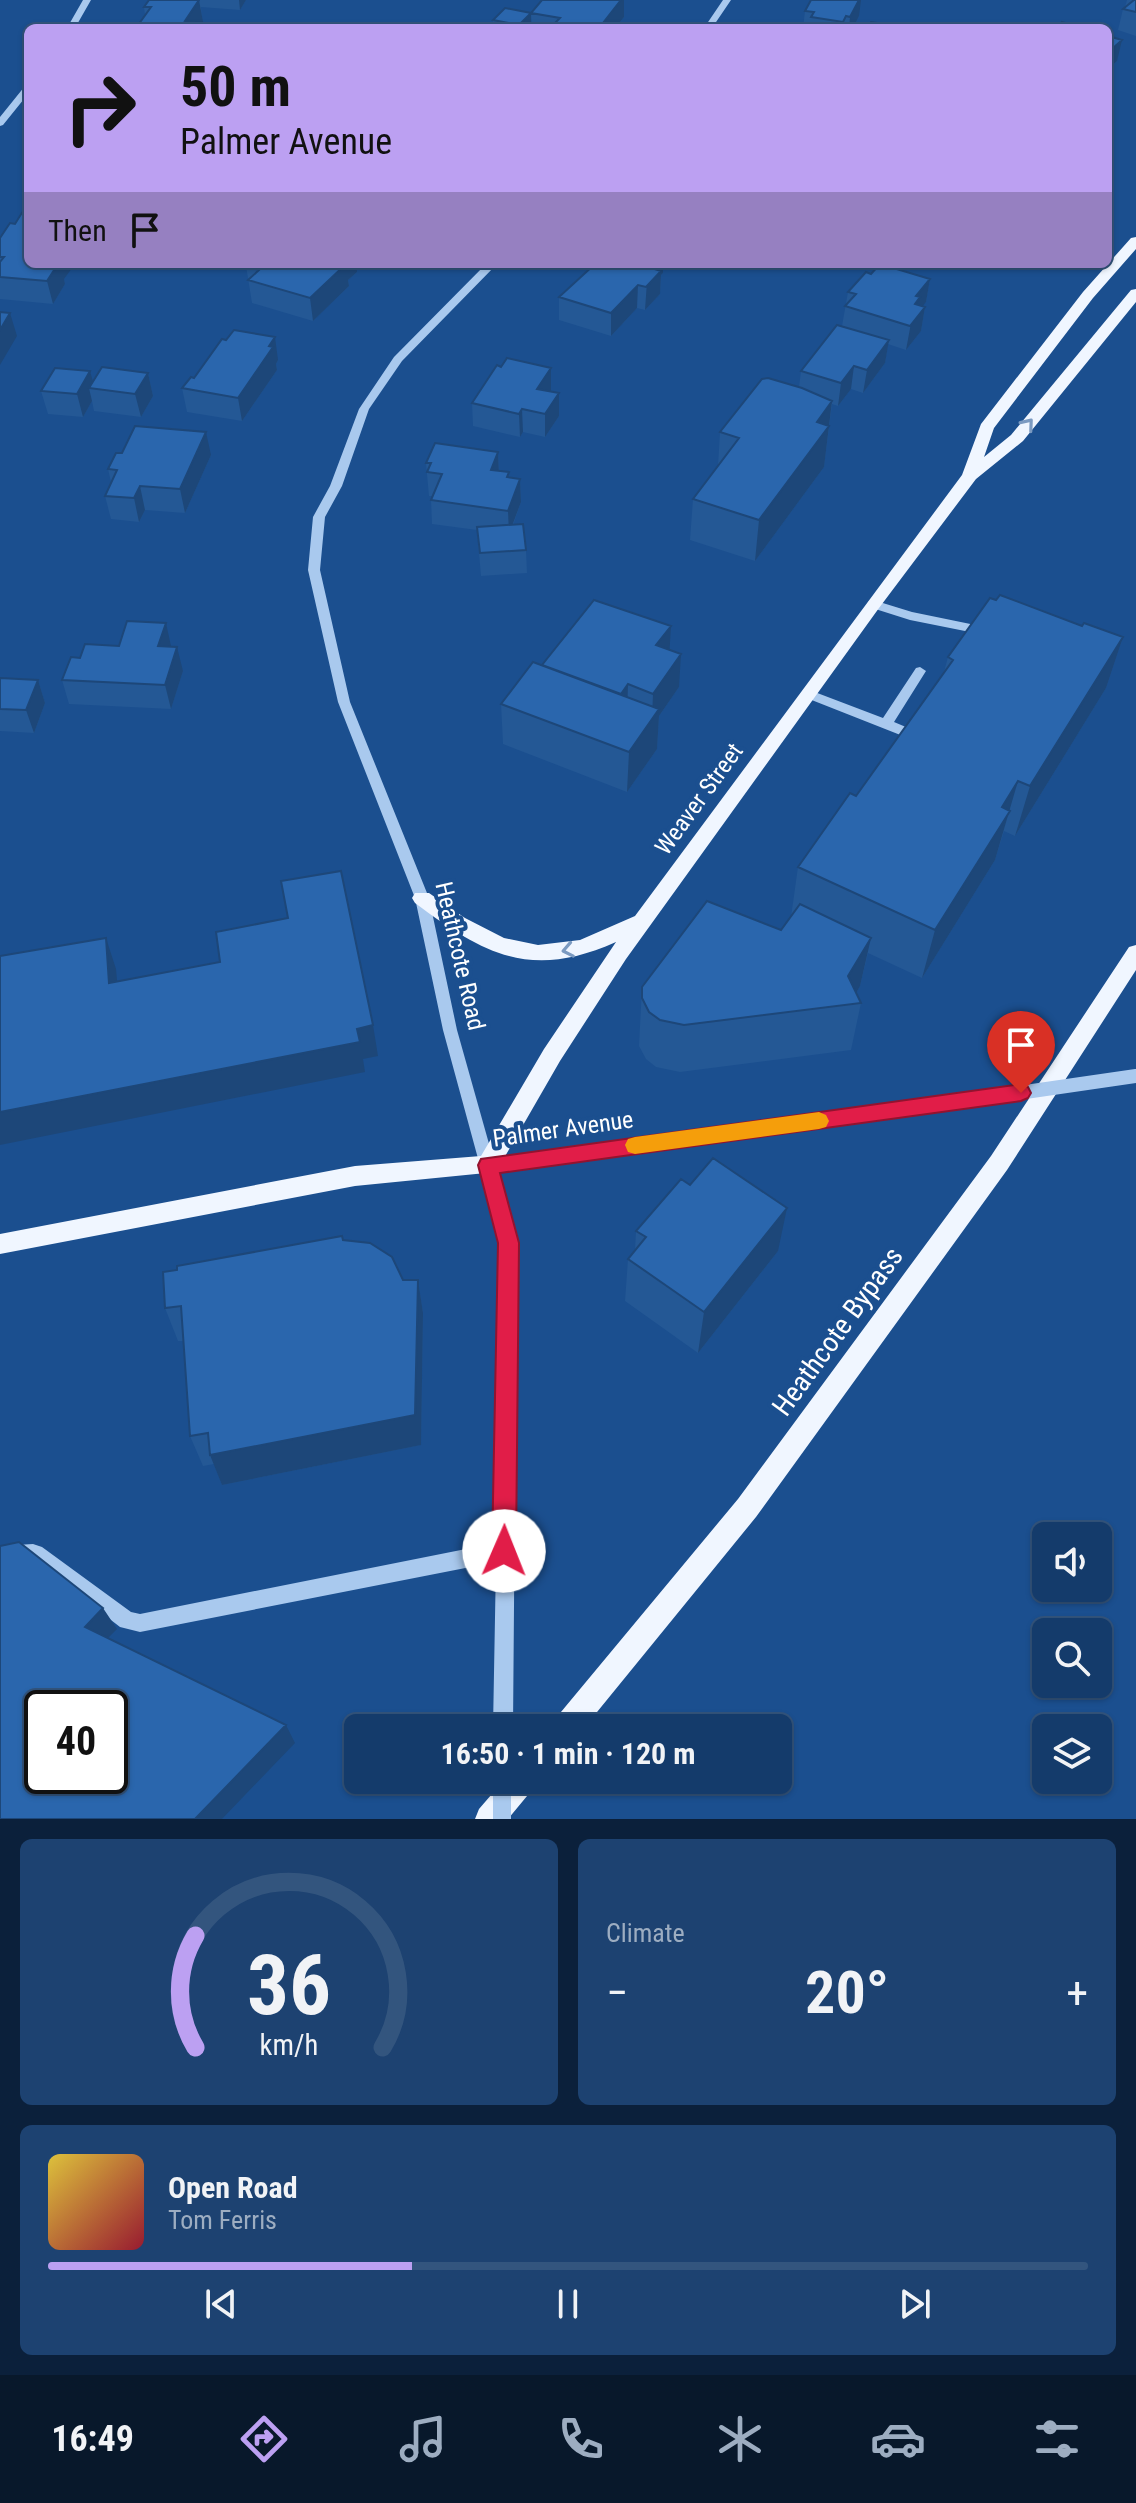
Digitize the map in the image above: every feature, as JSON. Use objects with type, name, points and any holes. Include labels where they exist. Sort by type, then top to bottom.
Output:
[{"type":"main road","name":"Weaver Street","points":[[488,1165],[552,1055],[640,922],[970,476],[1017,438],[1113,303],[1136,241]]},
{"type":"main road","name":"Weaver Street","points":[[970,476],[986,427],[1113,303],[1136,293]]},
{"type":"main road","points":[[422,898],[481,939],[542,954],[580,948],[640,922]]},
{"type":"main road","name":"Heathcote Bypass","points":[[577,1714],[756,1495],[999,1163],[1136,953]]},
{"type":"main road","name":"Palmer Avenue","points":[[0,1244],[355,1176],[488,1165]]},
{"type":"main road","points":[[489,1819],[510,1794]]},
{"type":"street","points":[[73,24],[87,0]]},
{"type":"street","points":[[711,24],[727,0]]},
{"type":"street","points":[[0,123],[24,93]]},
{"type":"street","name":"Heathcote Road","points":[[488,268],[398,359],[364,409],[336,486],[319,517],[314,570],[344,702],[422,898],[450,1030],[509,1243],[503,1714]]},
{"type":"street","points":[[873,604],[910,616],[996,635]]},
{"type":"street","points":[[886,724],[920,671]]},
{"type":"street","points":[[808,694],[908,733]]},
{"type":"street","name":"Palmer Avenue","points":[[488,1165],[1136,1076]]},
{"type":"street","points":[[0,1555],[33,1553],[42,1556],[127,1620],[140,1623],[504,1551]]},
{"type":"street","points":[[502,1794],[502,1819]]},
{"type":"building","points":[[149,0],[199,0],[185,21],[205,23],[139,24],[151,7],[144,7]]},
{"type":"building","points":[[542,0],[621,0],[602,24],[554,24],[560,18],[531,13]]},
{"type":"building","points":[[811,0],[859,0],[850,17],[846,16],[843,22],[811,17],[814,12],[805,11]]},
{"type":"building","points":[[1134,0],[1136,12],[1123,9]]},
{"type":"building","points":[[505,8],[531,13],[520,24],[493,20]]},
{"type":"building","points":[[1112,37],[1122,40],[1112,49]]},
{"type":"building","points":[[24,211],[24,268],[55,268],[47,281],[0,277],[0,262],[4,257],[0,257],[0,238],[10,223],[15,224]]},
{"type":"building","points":[[252,268],[342,268],[310,298],[248,280],[259,270]]},
{"type":"building","points":[[591,268],[651,268],[661,271],[646,287],[638,285],[611,313],[559,297]]},
{"type":"building","points":[[876,268],[893,268],[930,279],[916,296],[920,297],[915,304],[925,307],[910,326],[845,306],[856,294],[848,292],[866,272],[871,274]]},
{"type":"building","points":[[0,312],[10,313],[0,330]]},
{"type":"building","points":[[837,325],[889,340],[867,370],[854,366],[841,383],[801,371]]},
{"type":"building","points":[[234,330],[275,337],[269,346],[273,347],[238,398],[182,388],[191,377],[194,378],[222,339],[226,340]]},
{"type":"building","points":[[507,358],[551,368],[537,389],[559,393],[545,414],[522,409],[519,414],[472,403],[497,365],[501,367]]},
{"type":"building","points":[[102,367],[148,373],[135,394],[89,388]]},
{"type":"building","points":[[55,368],[90,371],[77,394],[41,391]]},
{"type":"building","points":[[768,378],[832,401],[817,422],[829,426],[759,520],[693,499],[739,438],[720,432],[762,379]]},
{"type":"building","points":[[135,426],[206,432],[180,489],[140,486],[134,498],[105,496],[117,470],[108,469],[116,453],[122,453]]},
{"type":"building","points":[[435,443],[498,452],[491,470],[509,472],[507,477],[520,479],[508,511],[431,500],[442,474],[427,472],[431,463],[426,463]]},
{"type":"building","points":[[523,524],[526,550],[480,553],[477,527]]},
{"type":"building","points":[[1000,595],[1082,626],[1084,623],[1123,637],[1030,786],[1018,781],[1002,807],[1010,811],[935,930],[798,867],[850,793],[856,796],[953,660],[948,657],[990,598],[996,600]]},
{"type":"building","points":[[594,600],[671,626],[656,645],[681,654],[653,694],[628,684],[621,694],[542,665]]},
{"type":"building","points":[[127,621],[166,623],[158,646],[177,647],[165,685],[62,680],[71,657],[80,658],[85,644],[119,646]]},
{"type":"building","points":[[533,662],[659,709],[629,752],[501,704]]},
{"type":"building","points":[[0,678],[38,680],[26,710],[0,709]]},
{"type":"building","points":[[341,871],[373,1025],[357,1029],[360,1042],[0,1112],[0,956],[106,938],[109,983],[220,962],[216,932],[288,918],[281,881]]},
{"type":"building","points":[[707,901],[781,930],[800,904],[871,938],[848,976],[861,1003],[684,1025],[660,1020],[649,1012],[642,998],[642,987]]},
{"type":"building","points":[[713,1158],[787,1208],[704,1312],[628,1259],[646,1237],[636,1231],[681,1179],[690,1185]]},
{"type":"building","points":[[342,1236],[343,1240],[370,1243],[392,1257],[403,1280],[418,1280],[415,1415],[210,1455],[208,1433],[190,1436],[181,1306],[165,1308],[163,1272],[177,1270],[177,1266]]},
{"type":"building","points":[[19,1542],[103,1608],[85,1627],[286,1725],[195,1819],[0,1819],[0,1546]]},
{"type":"slow traffic","points":[[635,1145],[819,1121]]},
{"type":"route","points":[[504,1551],[509,1243],[488,1165],[1021,1093]]}]
